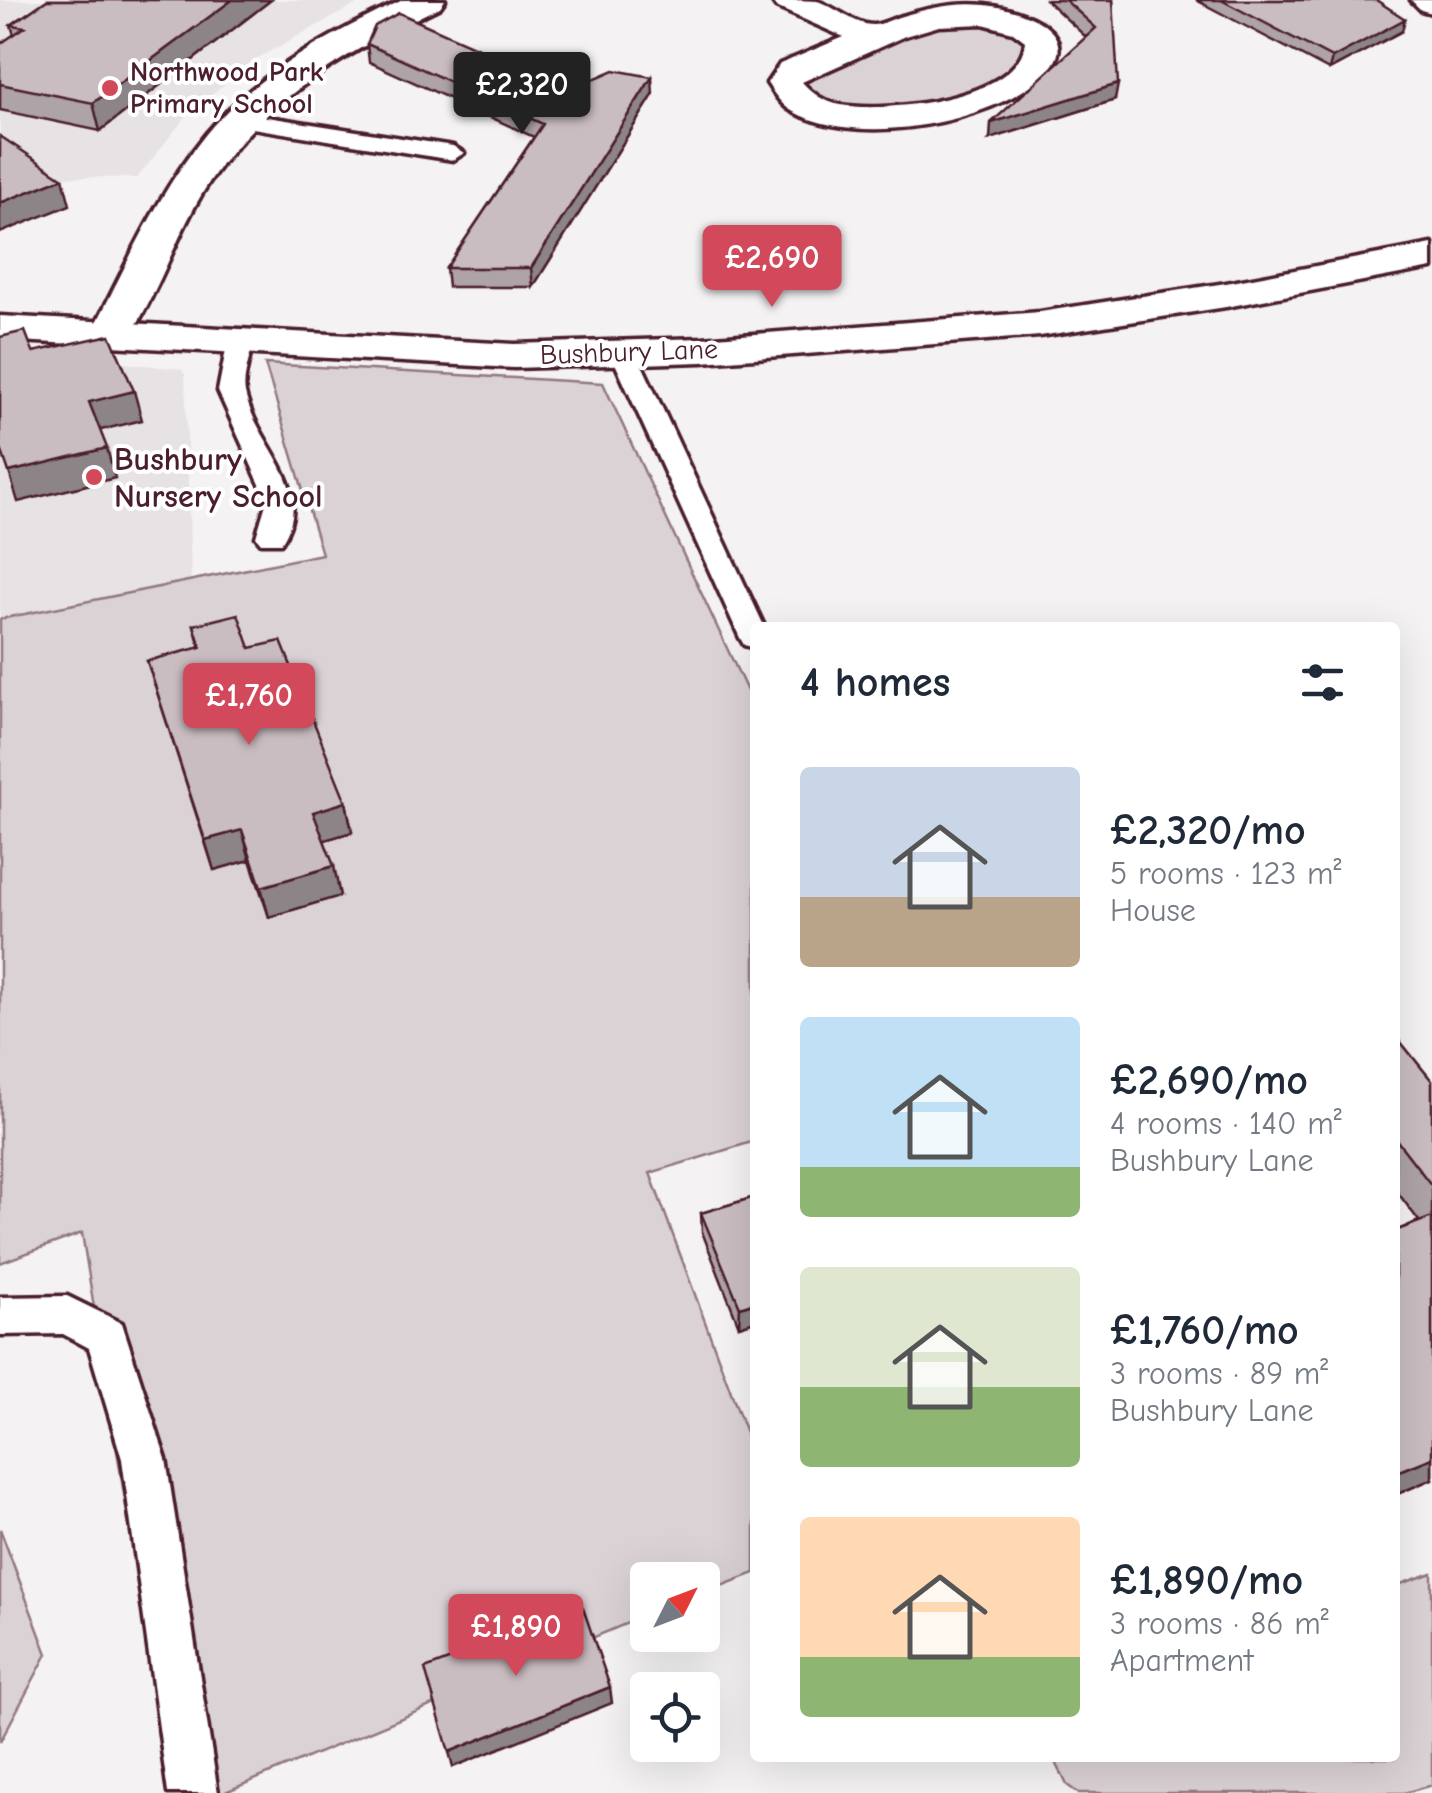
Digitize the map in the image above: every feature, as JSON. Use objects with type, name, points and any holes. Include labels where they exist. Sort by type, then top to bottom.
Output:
[{"type":"street","points":[[112,334],[203,162],[242,120],[335,47],[429,0]]},
{"type":"street","points":[[787,0],[872,37],[954,2],[968,1],[1006,6],[1030,19],[1042,36],[1040,58],[1008,89],[940,112],[902,117],[845,116],[812,108],[789,94],[784,83],[792,71],[872,37]]},
{"type":"street","name":"Bushbury Lane","points":[[0,328],[514,356],[623,352],[1040,324],[1226,295],[1432,256]]},
{"type":"lane","points":[[242,120],[453,152]]},
{"type":"lane","points":[[241,339],[231,391],[281,500],[271,537]]},
{"type":"lane","points":[[623,352],[750,627]]},
{"type":"lane","points":[[0,1316],[67,1315],[107,1336],[144,1460],[193,1793]]},
{"type":"shaded area","name":"Northwood Park Primary School","points":[[0,0],[364,0],[254,60],[187,115],[137,178],[24,176],[0,181]]},
{"type":"shaded area","points":[[960,9],[1014,23],[1028,44],[999,82],[951,100],[896,108],[843,105],[805,86],[807,76]]},
{"type":"shaded area","name":"Bushbury Nursery School","points":[[0,356],[65,357],[181,369],[185,375],[191,580],[0,619]]},
{"type":"shaded area","points":[[265,364],[603,383],[750,697],[750,1143],[650,1173],[750,1443],[750,1575],[720,1586],[720,1562],[630,1562],[630,1622],[223,1793],[172,1793],[82,1233],[0,1263],[0,619],[322,554]]},
{"type":"shaded area","points":[[0,1529],[47,1654],[0,1742]]},
{"type":"shaded area","points":[[1432,1573],[1432,1785],[1404,1793],[1078,1793],[1067,1785],[1056,1762],[1400,1762],[1400,1584]]},
{"type":"building","points":[[47,0],[232,0],[93,103],[0,84],[0,44],[25,27],[11,25]]},
{"type":"building","points":[[1065,0],[1113,0],[1118,84],[991,123],[1096,28]]},
{"type":"building","points":[[1221,0],[1376,0],[1405,19],[1332,58]]},
{"type":"building","points":[[399,13],[571,89],[614,70],[652,77],[531,268],[446,268],[543,124],[367,44],[375,26]]},
{"type":"building","points":[[0,136],[63,178],[0,203]]},
{"type":"building","points":[[25,331],[33,352],[110,335],[134,391],[89,402],[107,448],[9,472],[0,446],[0,337]]},
{"type":"building","points":[[238,614],[250,648],[281,641],[346,802],[313,812],[334,866],[261,887],[242,830],[205,840],[147,661],[201,647],[194,625]]},
{"type":"building","points":[[1400,1041],[1432,1081],[1432,1186],[1400,1144]]},
{"type":"building","points":[[750,1198],[750,1304],[740,1307],[701,1213]]},
{"type":"building","points":[[1432,1217],[1432,1458],[1400,1471],[1400,1229]]},
{"type":"building","points":[[583,1608],[610,1687],[449,1752],[425,1669]]},
{"type":"place","name":"Northwood Park Primary School","points":[[110,88]]},
{"type":"place","name":"Bushbury Nursery School","points":[[94,477]]}]
